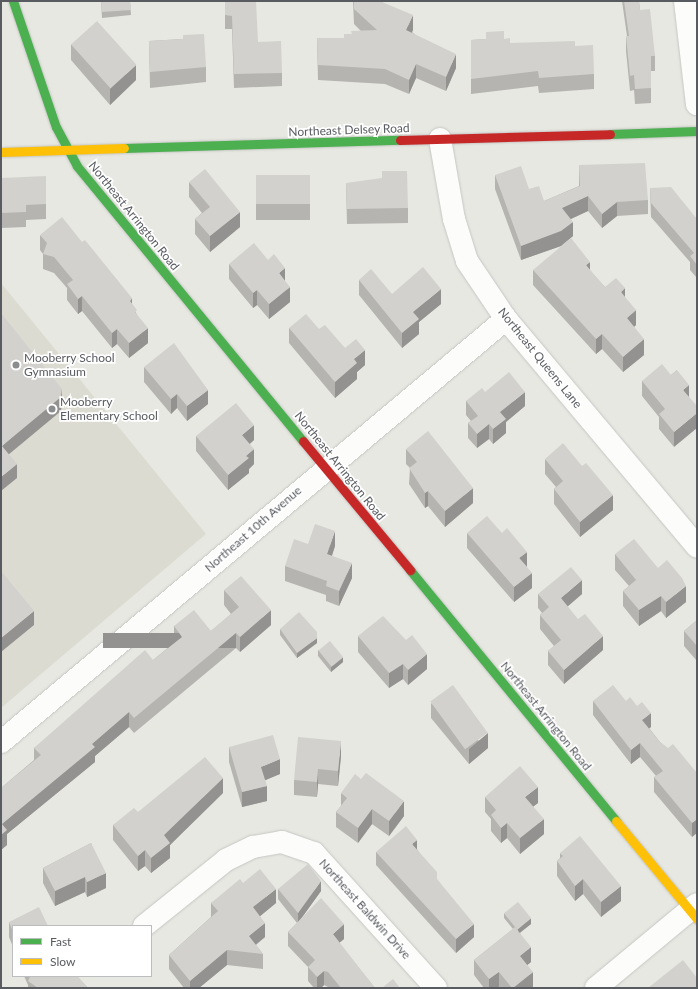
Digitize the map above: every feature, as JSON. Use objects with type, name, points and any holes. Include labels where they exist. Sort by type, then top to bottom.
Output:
[{"type":"street","name":"Northeast Arrington Road","points":[[13,1],[66,150],[325,467],[695,911]]},
{"type":"street","points":[[685,1],[697,104]]},
{"type":"street","name":"Northeast Delsey Road","points":[[1,152],[697,131]]},
{"type":"street","name":"Northeast Queens Lane","points":[[440,139],[454,219],[467,261],[506,319],[697,547]]},
{"type":"street","name":"Northeast 10th Avenue","points":[[1,742],[325,467],[506,319]]},
{"type":"street","name":"Northeast Baldwin Drive","points":[[145,925],[226,860],[253,847],[282,842],[314,853],[436,988]]},
{"type":"street","points":[[596,988],[695,911]]},
{"type":"shaded area","name":"Mooberry Elementary School","points":[[1,283],[206,534],[1,708]]},
{"type":"building","points":[[101,1],[130,1],[131,10],[102,12]]},
{"type":"building","points":[[225,1],[256,1],[258,42],[281,41],[282,73],[234,74],[232,16],[225,15]]},
{"type":"building","points":[[354,1],[382,1],[413,15],[406,30],[456,54],[446,77],[416,64],[409,80],[385,69],[318,65],[317,38],[344,38],[344,34],[352,34],[351,31],[377,30],[354,9]]},
{"type":"building","points":[[624,1],[639,1],[640,10],[650,9],[655,56],[651,56],[651,88],[635,89],[634,75],[630,76],[626,36],[629,36]]},
{"type":"building","points":[[97,21],[136,65],[110,88],[71,44]]},
{"type":"building","points":[[504,31],[504,39],[510,38],[510,43],[575,41],[575,46],[593,45],[594,74],[539,78],[538,71],[471,79],[471,40],[486,39],[486,32]]},
{"type":"building","points":[[204,34],[206,67],[150,72],[149,41],[183,39],[183,35]]},
{"type":"building","points":[[645,163],[648,200],[617,202],[602,214],[588,196],[562,208],[573,222],[561,231],[521,246],[495,175],[521,166],[529,189],[539,186],[544,201],[580,186],[579,165]]},
{"type":"building","points":[[205,169],[240,212],[210,236],[195,219],[210,207],[189,182]]},
{"type":"building","points":[[382,171],[407,171],[408,208],[347,209],[346,183],[382,178]]},
{"type":"building","points":[[256,175],[310,175],[310,204],[256,204]]},
{"type":"building","points":[[46,176],[46,204],[26,205],[26,212],[1,213],[1,178]]},
{"type":"building","points":[[671,187],[697,219],[697,265],[690,256],[694,253],[651,203],[650,188]]},
{"type":"building","points":[[62,217],[82,242],[85,240],[132,298],[130,301],[137,310],[135,312],[148,328],[129,343],[117,329],[112,333],[82,296],[78,299],[67,284],[73,280],[54,257],[43,254],[47,243],[40,235]]},
{"type":"building","points":[[571,238],[590,262],[586,265],[605,287],[616,278],[625,288],[621,292],[636,310],[627,318],[644,339],[623,357],[602,334],[596,339],[533,270]]},
{"type":"building","points":[[254,243],[268,260],[274,254],[285,268],[279,273],[290,287],[269,304],[257,290],[253,293],[229,264]]},
{"type":"building","points":[[423,267],[441,289],[413,312],[419,319],[402,333],[359,280],[371,269],[392,294]]},
{"type":"building","name":"Mooberry School Gymnasium","points":[[1,313],[62,389],[61,397],[2,446],[17,464],[1,477]]},
{"type":"building","points":[[306,314],[319,329],[325,325],[345,348],[356,339],[365,350],[354,359],[357,363],[335,382],[289,328]]},
{"type":"building","points":[[174,343],[208,390],[187,406],[177,394],[171,399],[144,367]]},
{"type":"building","points":[[662,364],[671,375],[677,370],[689,385],[683,390],[697,406],[697,413],[674,432],[659,414],[665,409],[642,381]]},
{"type":"building","points":[[509,372],[525,392],[500,412],[506,419],[493,429],[489,424],[477,434],[468,423],[478,416],[466,401],[482,388],[485,392]]},
{"type":"building","points":[[236,403],[254,425],[242,435],[254,449],[246,456],[249,458],[228,475],[196,436]]},
{"type":"building","points":[[428,431],[473,488],[445,511],[428,491],[425,493],[409,468],[417,462],[406,449]]},
{"type":"building","points":[[563,443],[582,466],[586,463],[613,495],[580,522],[554,489],[563,481],[545,459]]},
{"type":"building","points":[[487,516],[502,533],[507,528],[527,552],[519,558],[532,573],[514,587],[467,533]]},
{"type":"building","points":[[315,524],[335,531],[327,554],[352,563],[339,591],[326,586],[327,581],[285,566],[294,539],[308,544]]},
{"type":"building","points":[[634,539],[658,568],[667,560],[682,578],[686,586],[666,602],[661,596],[639,610],[623,591],[636,580],[615,554]]},
{"type":"building","points":[[571,567],[582,580],[561,598],[578,619],[585,614],[603,636],[564,670],[548,651],[561,640],[540,615],[549,607],[538,594]]},
{"type":"building","points":[[1,571],[34,611],[1,638]]},
{"type":"building","points":[[241,576],[271,610],[240,637],[236,633],[134,718],[129,712],[92,744],[95,747],[2,824],[7,830],[1,835],[1,788],[41,755],[34,748],[145,650],[153,660],[182,637],[174,626],[194,610],[211,631],[239,607],[224,590]]},
{"type":"building","points":[[299,612],[317,632],[317,638],[297,653],[280,629]]},
{"type":"building","points":[[383,616],[406,640],[412,635],[427,654],[408,670],[403,664],[389,673],[358,636]]},
{"type":"building","points":[[697,620],[697,646],[684,631]]},
{"type":"building","points":[[330,641],[343,657],[332,667],[318,650]]},
{"type":"building","points":[[453,685],[488,733],[465,749],[430,701]]},
{"type":"building","points":[[613,685],[626,701],[630,697],[637,706],[642,702],[651,713],[642,720],[660,742],[668,748],[673,744],[697,773],[697,819],[692,823],[654,777],[663,771],[640,743],[631,750],[593,701]]},
{"type":"building","points":[[273,735],[280,759],[261,767],[267,786],[242,792],[229,747]]},
{"type":"building","points":[[298,737],[341,741],[338,771],[318,769],[317,782],[294,780]]},
{"type":"building","points":[[205,757],[223,778],[164,835],[170,843],[151,858],[145,850],[138,856],[113,825],[134,808],[138,812]]},
{"type":"building","points":[[520,766],[538,787],[525,797],[544,819],[520,838],[507,823],[501,828],[491,815],[496,810],[485,797]]},
{"type":"building","points":[[366,773],[404,801],[389,821],[372,809],[358,828],[336,812],[347,798],[341,793],[355,774],[361,779]]},
{"type":"building","points":[[406,826],[417,840],[412,844],[437,872],[437,879],[474,924],[456,939],[376,852]]},
{"type":"building","points":[[580,836],[621,886],[601,902],[583,879],[575,886],[557,861],[563,856],[560,853]]},
{"type":"building","points":[[91,843],[106,873],[87,882],[85,877],[55,891],[43,868]]},
{"type":"building","points":[[308,864],[321,881],[298,913],[278,889]]},
{"type":"building","points":[[260,869],[276,889],[253,907],[265,923],[249,936],[263,954],[227,950],[190,981],[169,955],[218,911],[211,903],[240,879],[243,883]]},
{"type":"building","points":[[321,898],[344,924],[333,934],[375,988],[341,988],[328,972],[324,971],[317,977],[308,967],[315,960],[288,932]]},
{"type":"building","points":[[518,902],[531,918],[517,930],[504,913]]},
{"type":"building","points":[[39,907],[48,925],[12,925],[12,930],[9,922]]},
{"type":"building","points":[[515,927],[531,947],[520,956],[533,972],[512,988],[499,972],[489,979],[474,960]]},
{"type":"building","points":[[683,960],[697,978],[697,988],[648,988]]},
{"type":"building","points":[[30,977],[78,977],[88,988],[38,988],[28,981]]},
{"type":"building","points":[[393,979],[400,988],[382,988]]},
{"type":"traffic: fast","points":[[13,1],[56,127],[77,166],[303,441]]},
{"type":"traffic: fast","points":[[610,134],[697,131]]},
{"type":"traffic: fast","points":[[124,148],[400,140]]},
{"type":"traffic: fast","points":[[410,570],[616,821]]},
{"type":"traffic: slow","points":[[1,152],[124,148]]},
{"type":"traffic: slow","points":[[616,821],[697,919]]},
{"type":"traffic: jam","points":[[400,140],[610,134]]},
{"type":"traffic: jam","points":[[303,441],[410,570]]},
{"type":"place","name":"Mooberry School Gymnasium","points":[[16,365]]},
{"type":"place","name":"Mooberry Elementary School","points":[[52,409]]}]
